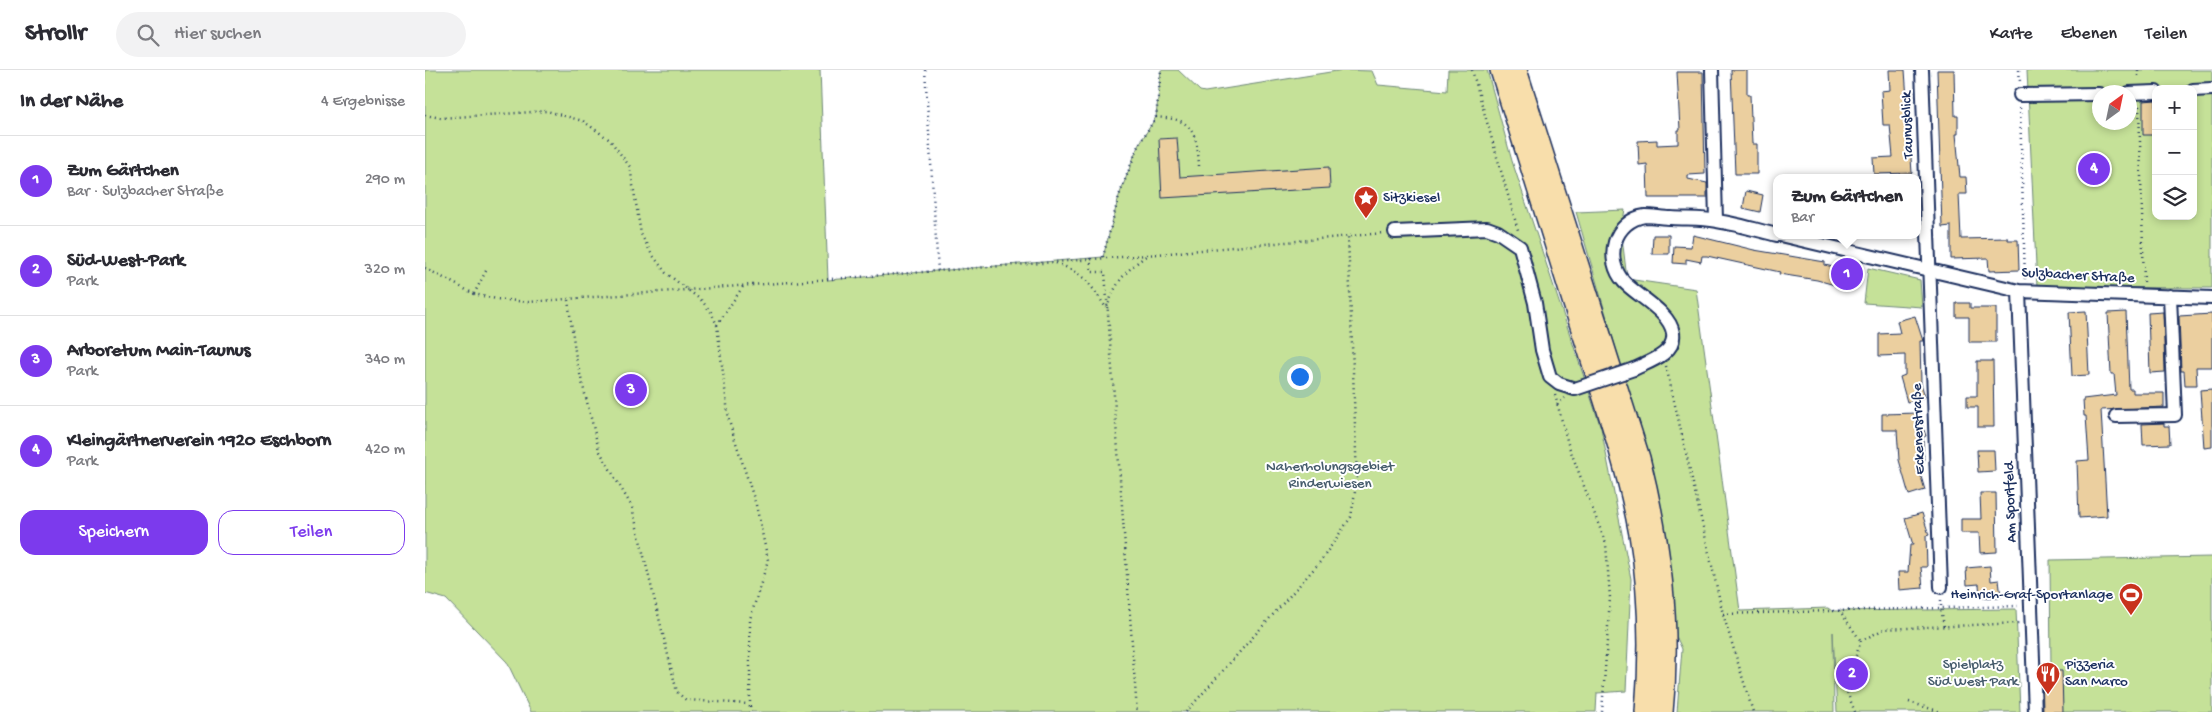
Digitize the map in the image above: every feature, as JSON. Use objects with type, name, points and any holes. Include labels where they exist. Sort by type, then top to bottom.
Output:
[{"type":"highway","points":[[1500,70],[1606,410],[1632,500],[1643,560],[1646,603],[1648,640],[1645,712]]},
{"type":"highway","points":[[1517,70],[1640,458],[1649,495],[1661,557],[1666,613],[1666,674],[1663,712]]},
{"type":"street","points":[[1712,70],[1716,220]]},
{"type":"street","name":"Taunusblick","points":[[1923,70],[1929,270]]},
{"type":"street","points":[[2197,90],[2212,89]]},
{"type":"street","points":[[2137,93],[2152,92]]},
{"type":"street","points":[[2020,95],[2092,94]]},
{"type":"street","name":"Sulzbacher Straße","points":[[1661,356],[1672,343],[1671,325],[1655,308],[1623,281],[1616,270],[1613,251],[1621,229],[1628,223],[1643,216],[1716,220],[1773,234]]},
{"type":"street","points":[[1395,232],[1482,227],[1498,232],[1520,247],[1535,303],[1542,350],[1550,378],[1559,384],[1575,388],[1633,369],[1661,356]]},
{"type":"street","name":"Sulzbacher Straße","points":[[1796,239],[2022,291],[2212,298]]},
{"type":"street","name":"Eckenerstraße","points":[[1929,270],[1941,588]]},
{"type":"street","name":"Am Sportfeld","points":[[2022,291],[2035,712]]},
{"type":"street","points":[[2116,416],[2175,415],[2170,296]]},
{"type":"path","points":[[925,70],[938,270]]},
{"type":"path","points":[[1103,257],[1119,196],[1138,146],[1156,117],[1161,70]]},
{"type":"path","points":[[1473,70],[1517,226],[1520,247]]},
{"type":"path","points":[[2019,70],[2022,291]]},
{"type":"path","points":[[2135,85],[2138,70]]},
{"type":"path","points":[[425,115],[441,118],[547,111],[583,121],[610,140],[630,167],[641,234],[651,253],[666,273],[701,300],[711,312],[717,325],[729,422],[756,505],[768,560],[750,619],[749,704],[751,712]]},
{"type":"path","points":[[1156,117],[1181,121],[1193,134],[1198,152],[1199,166]]},
{"type":"path","points":[[2136,130],[2144,286]]},
{"type":"path","points":[[425,268],[474,294],[496,299],[528,302],[1147,255],[1395,232]]},
{"type":"path","points":[[1186,712],[1320,562],[1351,517],[1357,479],[1348,236]]},
{"type":"path","points":[[1106,309],[1114,288],[1126,271],[1147,255]]},
{"type":"path","points":[[1091,258],[1091,272],[1105,272],[1106,309],[1137,712]]},
{"type":"path","points":[[1054,262],[1074,270],[1085,278],[1106,309]]},
{"type":"path","points":[[474,294],[487,269]]},
{"type":"path","points":[[717,325],[745,285]]},
{"type":"path","points":[[567,300],[576,358],[599,450],[632,507],[677,692],[686,700],[749,704]]},
{"type":"path","points":[[1661,356],[1669,376],[1723,614],[1753,712]]},
{"type":"path","points":[[1557,405],[1568,444],[1606,544],[1610,598],[1602,712]]},
{"type":"path","points":[[1941,588],[1941,608],[1944,626]]},
{"type":"path","points":[[1723,614],[2032,606]]},
{"type":"path","points":[[1839,610],[1861,641]]},
{"type":"path","points":[[1855,712],[1845,687],[1861,641],[1884,629],[2033,622]]},
{"type":"path","points":[[1909,702],[1941,712]]},
{"type":"green space","name":"Naherholungsgebiet Rinderwiesen","points":[[425,70],[820,70],[828,280],[1103,257],[1119,196],[1138,146],[1156,117],[1161,70],[1178,70],[1200,91],[1205,92],[1343,70],[1372,71],[1378,85],[1447,91],[1448,70],[1487,70],[1512,161],[1601,428],[1631,579],[1626,691],[1597,693],[1596,712],[531,712],[507,662],[446,599],[425,593]]},
{"type":"green space","points":[[2027,70],[2212,70],[2212,288],[2037,287]]},
{"type":"green space","name":"Spielplatz Süd West Park","points":[[1625,210],[1621,229],[1627,279],[1696,289],[1740,611],[1828,608],[1832,611],[2016,609],[2020,712],[1837,712],[1833,632],[1834,712],[1677,712],[1682,649],[1676,636],[1667,536],[1654,495],[1640,431],[1576,212]]},
{"type":"green space","points":[[1868,268],[1920,280],[1922,307],[1864,303]]},
{"type":"green space","name":"Heinrich-Graf-Sportanlage","points":[[2212,557],[2212,712],[2041,712],[2039,672],[2051,671],[2050,560]]},
{"type":"building","points":[[1731,70],[1747,70],[1747,95],[1750,95],[1752,144],[1757,144],[1757,174],[1735,174]]},
{"type":"building","points":[[1889,70],[1905,70],[1912,173],[1874,174],[1873,158],[1893,157],[1890,125],[1883,125],[1881,91],[1890,90]]},
{"type":"building","points":[[1937,70],[1954,70],[1955,116],[1958,116],[1958,134],[1956,134],[1960,177],[1966,177],[1967,194],[1959,194],[1961,239],[2008,238],[2008,240],[2018,240],[2019,270],[1989,271],[1988,258],[1951,259],[1951,226],[1942,227]]},
{"type":"building","points":[[1677,72],[1703,72],[1705,174],[1688,175],[1688,179],[1707,183],[1707,198],[1648,198],[1647,164],[1639,165],[1638,141],[1657,140],[1657,145],[1678,144],[1678,130],[1680,130]]},
{"type":"building","points":[[2152,100],[2152,135],[2143,135],[2143,101]]},
{"type":"building","points":[[1177,138],[1180,177],[1329,167],[1330,188],[1162,198],[1159,139]]},
{"type":"building","points":[[1746,191],[1763,195],[1760,212],[1743,208]]},
{"type":"building","points":[[1653,235],[1669,235],[1669,254],[1652,254]]},
{"type":"building","points":[[1693,235],[1754,250],[1825,262],[1825,265],[1857,273],[1853,290],[1817,280],[1779,274],[1780,272],[1707,256],[1702,256],[1701,262],[1686,259],[1686,264],[1673,263],[1674,246],[1691,247]]},
{"type":"building","points":[[1956,303],[1970,303],[1970,308],[1996,308],[1996,342],[1969,342],[1969,317],[1956,317]]},
{"type":"building","points":[[2086,311],[2089,375],[2072,376],[2069,312]]},
{"type":"building","points":[[2126,312],[2129,389],[2133,389],[2133,393],[2164,393],[2164,407],[2101,410],[2107,516],[2079,518],[2077,461],[2089,460],[2083,399],[2116,395],[2114,374],[2111,374],[2108,313]]},
{"type":"building","points":[[2163,312],[2165,372],[2150,373],[2148,313]]},
{"type":"building","points":[[2212,314],[2212,367],[2196,367],[2197,385],[2185,385],[2184,371],[2181,371],[2179,316]]},
{"type":"building","points":[[1915,316],[1923,341],[1920,341],[1921,383],[1925,397],[1907,402],[1900,377],[1905,375],[1905,355],[1879,356],[1879,334],[1900,333],[1897,321]]},
{"type":"building","points":[[1977,361],[1993,361],[1994,427],[1978,427],[1978,407],[1967,407],[1967,396],[1977,396]]},
{"type":"building","points":[[2212,389],[2212,447],[2204,448],[2200,390]]},
{"type":"building","points":[[1918,413],[1926,436],[1923,437],[1924,463],[1917,463],[1925,490],[1909,495],[1899,460],[1897,430],[1882,430],[1882,414]]},
{"type":"building","points":[[2164,423],[2164,426],[2169,426],[2170,444],[2143,445],[2142,424]]},
{"type":"building","points":[[1977,450],[1994,450],[1995,471],[1978,472]]},
{"type":"building","points":[[1980,493],[1996,493],[1997,552],[1980,553],[1979,533],[1961,533],[1961,519],[1981,519]]},
{"type":"building","points":[[1922,513],[1929,535],[1926,536],[1927,567],[1921,567],[1923,588],[1899,590],[1898,572],[1908,572],[1910,545],[1913,545],[1905,518]]},
{"type":"building","points":[[1990,566],[1991,581],[1999,580],[2001,597],[1980,598],[1979,584],[1967,585],[1966,568]]},
{"type":"building","points":[[2042,671],[2062,671],[2063,712],[2043,712]]},
{"type":"place","name":"Kleingärtnerverein 1920 Eschborn","points":[[2094,169]]},
{"type":"place","name":"Sitzkiesel","points":[[1366,219]]},
{"type":"place","name":"Zum Gärtchen","points":[[1847,274]]},
{"type":"place","name":"Arboretum Main-Taunus","points":[[631,390]]},
{"type":"place","name":"Heinrich-Graf-Sportanlage","points":[[2131,616]]},
{"type":"place","name":"Süd-West-Park","points":[[1852,674]]},
{"type":"place","name":"Pizzeria San Marco","points":[[2048,695]]}]
